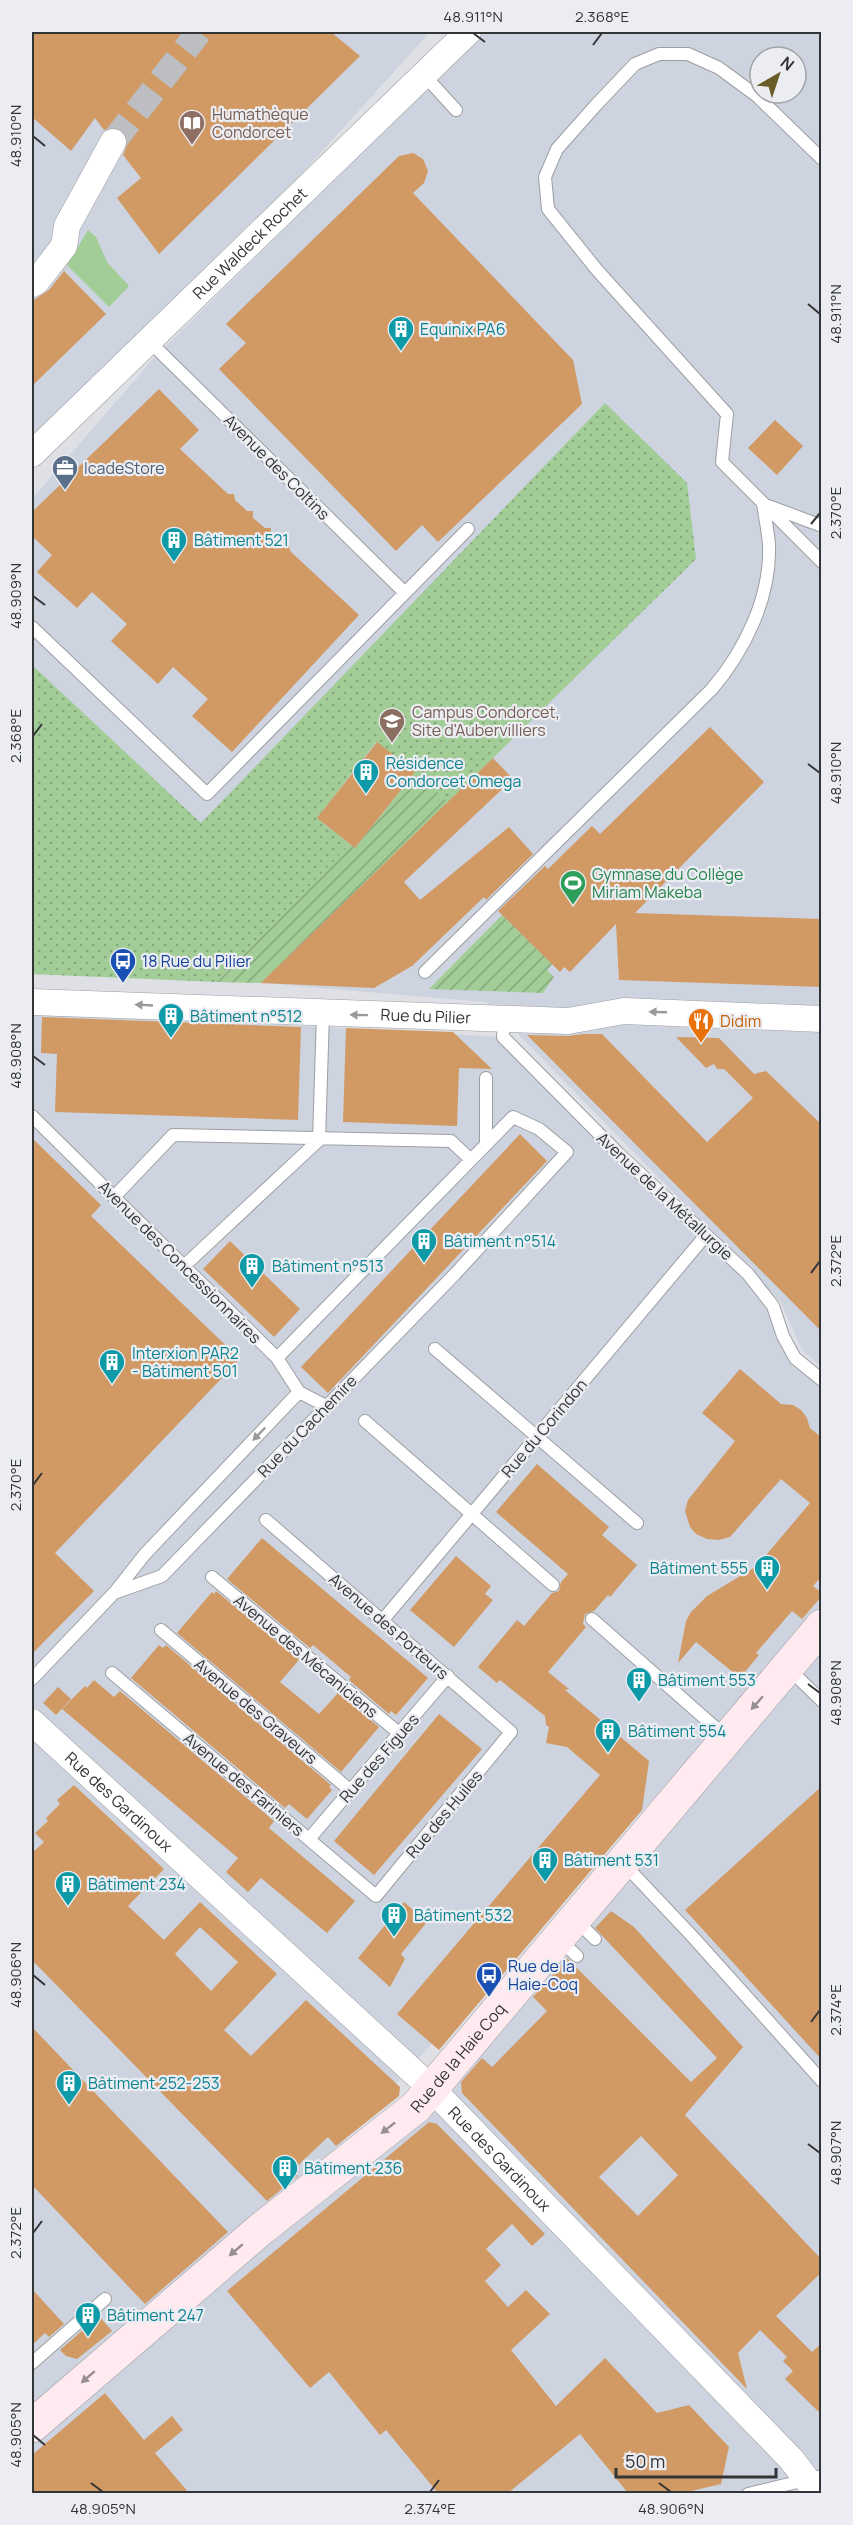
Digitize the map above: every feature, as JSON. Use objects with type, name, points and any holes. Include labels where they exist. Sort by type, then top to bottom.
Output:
[{"type":"main road","name":"Rue de la Haie Coq","points":[[32,2426],[261,2229],[416,2107],[576,1938],[622,1862],[822,1626]]},
{"type":"street","name":"Rue Waldeck Rochet","points":[[32,454],[468,32]]},
{"type":"street","points":[[32,285],[37,282],[64,246],[67,226],[113,142]]},
{"type":"street","name":"Rue du Pilier","points":[[32,1002],[568,1021],[624,1011],[822,1019]]},
{"type":"street","name":"Rue des Gardinoux","points":[[32,1722],[432,2089],[816,2483]]},
{"type":"lane","points":[[822,159],[757,96],[718,68],[688,54],[659,54],[635,64],[596,105],[557,149],[545,177],[548,209],[597,270],[727,414],[722,462],[822,562]]},
{"type":"lane","points":[[424,75],[456,110]]},
{"type":"lane","name":"Avenue des Coltins","points":[[148,341],[405,593]]},
{"type":"lane","points":[[763,504],[822,526]]},
{"type":"lane","points":[[425,972],[712,689],[731,667],[757,613],[765,585],[769,546],[763,504]]},
{"type":"lane","points":[[32,627],[207,794],[468,530]]},
{"type":"lane","points":[[184,1266],[319,1140],[323,1014]]},
{"type":"lane","name":"Avenue de la Métallurgie","points":[[504,1018],[503,1037],[618,1153],[748,1274],[773,1306],[783,1336],[795,1358],[822,1380]]},
{"type":"lane","points":[[278,1358],[486,1145],[486,1078]]},
{"type":"lane","name":"Avenue des Concessionnaires","points":[[32,1116],[278,1358],[299,1392]]},
{"type":"lane","name":"Rue du Cachemire","points":[[32,1679],[114,1593],[162,1576],[455,1274],[567,1152],[539,1129],[513,1117],[486,1145]]},
{"type":"lane","points":[[114,1197],[174,1135],[319,1140],[451,1141],[471,1160]]},
{"type":"lane","name":"Rue du Corindon","points":[[382,1621],[706,1235]]},
{"type":"lane","points":[[435,1349],[637,1522]]},
{"type":"lane","points":[[114,1593],[145,1554],[299,1392],[326,1406]]},
{"type":"lane","points":[[365,1421],[553,1585]]},
{"type":"lane","name":"Avenue des Porteurs","points":[[266,1520],[512,1732]]},
{"type":"lane","name":"Avenue des Mécaniciens","points":[[213,1577],[400,1734]]},
{"type":"lane","points":[[592,1619],[727,1738]]},
{"type":"lane","name":"Avenue des Graveurs","points":[[161,1630],[351,1791]]},
{"type":"lane","points":[[787,1667],[822,1701]]},
{"type":"lane","name":"Avenue des Fariniers","points":[[112,1673],[376,1896]]},
{"type":"lane","name":"Rue des Figues","points":[[309,1839],[448,1676]]},
{"type":"lane","name":"Rue des Huiles","points":[[376,1896],[512,1732]]},
{"type":"lane","points":[[622,1862],[822,2081]]},
{"type":"lane","points":[[32,2364],[105,2299]]},
{"type":"lane","points":[[748,2493],[816,2483]]},
{"type":"shaded area","points":[[32,32],[430,32],[162,328],[32,463]]},
{"type":"shaded area","points":[[483,32],[821,32],[821,1367],[802,1350],[780,1301],[486,1002],[261,983],[32,974],[32,499],[152,360]]},
{"type":"shaded area","points":[[32,1011],[503,1037],[748,1274],[783,1336],[821,1380],[821,1613],[306,2183],[32,2422]]},
{"type":"shaded area","points":[[821,1649],[821,2470],[726,2494],[32,2494],[32,2439],[449,2085]]},
{"type":"green space","points":[[88,230],[96,237],[107,262],[129,286],[109,307],[67,265]]},
{"type":"green space","name":"Campus Condorcet, Site d'Aubervilliers","points":[[605,403],[687,483],[696,559],[448,802],[376,742],[317,818],[350,844],[217,982],[32,974],[32,665],[201,823]]},
{"type":"green space","points":[[415,772],[448,802],[261,983],[217,982],[350,844],[355,848]]},
{"type":"green space","points":[[502,915],[549,961],[555,961],[547,970],[554,977],[543,993],[429,989]]},
{"type":"building","name":"Humathèque Condorcet","points":[[32,32],[331,32],[360,56],[159,254],[117,198],[141,178],[123,155],[128,142],[125,134],[113,127],[104,130],[95,118],[71,151],[32,117]]},
{"type":"building","name":"Equinix PA6","points":[[413,153],[423,159],[428,171],[424,183],[413,193],[573,360],[582,404],[438,542],[422,525],[396,551],[219,369],[246,343],[226,324],[399,156]]},
{"type":"building","points":[[64,271],[106,314],[32,386],[32,301],[49,290]]},
{"type":"building","name":"Bâtiment 521","points":[[159,389],[199,430],[180,449],[228,494],[234,494],[235,500],[247,511],[253,511],[253,518],[265,528],[271,528],[271,534],[283,545],[289,545],[290,551],[359,615],[232,752],[192,716],[208,699],[173,667],[158,684],[111,641],[127,624],[92,592],[77,608],[37,572],[52,555],[32,536],[32,512]]},
{"type":"building","points":[[775,420],[803,446],[777,475],[748,448]]},
{"type":"building","points":[[710,727],[764,782],[635,913],[822,919],[822,987],[619,980],[616,924],[570,972],[564,967],[560,972],[498,911],[545,866],[548,869],[592,826],[600,834]]},
{"type":"building","name":"Résidence Condorcet Omega","points":[[377,742],[415,772],[355,848],[317,818]]},
{"type":"building","points":[[493,758],[513,779],[404,882],[420,900],[509,827],[533,854],[486,900],[484,897],[412,966],[374,988],[261,983]]},
{"type":"building","points":[[42,1017],[301,1027],[298,1120],[55,1112],[57,1054],[41,1053]]},
{"type":"building","points":[[346,1028],[453,1032],[492,1069],[459,1068],[457,1126],[343,1122]]},
{"type":"building","points":[[602,1034],[707,1142],[753,1098],[724,1069],[717,1069],[714,1064],[706,1068],[676,1037],[719,1038],[754,1074],[766,1071],[822,1125],[822,1332],[527,1035]]},
{"type":"building","name":"Bâtiment n°514","points":[[520,1134],[547,1161],[328,1393],[301,1367]]},
{"type":"building","name":"Interxion PAR2 - Bâtiment 501","points":[[32,1138],[101,1205],[91,1216],[240,1359],[55,1553],[94,1591],[32,1654]]},
{"type":"building","name":"Bâtiment n°513","points":[[230,1241],[300,1309],[274,1337],[203,1269]]},
{"type":"building","points":[[740,1369],[781,1404],[793,1405],[801,1410],[810,1428],[822,1438],[822,1576],[813,1586],[822,1593],[822,1596],[802,1619],[792,1611],[756,1653],[759,1655],[740,1678],[696,1642],[678,1663],[686,1621],[691,1612],[707,1596],[757,1566],[810,1503],[781,1479],[730,1537],[719,1540],[707,1539],[696,1534],[690,1527],[685,1511],[688,1500],[735,1441],[702,1413]]},
{"type":"building","points":[[537,1464],[609,1527],[602,1535],[637,1565],[610,1597],[608,1595],[594,1611],[585,1614],[583,1624],[586,1627],[548,1672],[569,1689],[565,1690],[649,1761],[642,1810],[439,2050],[397,2014],[600,1775],[567,1747],[546,1743],[549,1727],[546,1725],[545,1716],[500,1680],[497,1683],[478,1667],[517,1620],[524,1626],[552,1593],[559,1591],[561,1582],[568,1574],[496,1512]]},
{"type":"building","points":[[262,1538],[428,1678],[396,1715],[391,1711],[389,1714],[349,1680],[351,1677],[313,1645],[310,1648],[227,1579]]},
{"type":"building","points":[[456,1556],[491,1586],[485,1594],[493,1600],[454,1647],[410,1610]]},
{"type":"building","points":[[216,1591],[299,1660],[280,1682],[319,1714],[338,1693],[379,1727],[341,1772],[177,1633],[212,1592],[214,1594]]},
{"type":"building","points":[[159,1645],[163,1648],[166,1645],[331,1785],[329,1787],[332,1790],[307,1819],[289,1804],[285,1808],[131,1678]]},
{"type":"building","points":[[94,1680],[114,1697],[120,1691],[274,1821],[269,1828],[355,1901],[327,1933],[261,1878],[248,1892],[226,1872],[238,1858],[62,1709]]},
{"type":"building","points":[[58,1687],[71,1699],[56,1715],[43,1703]]},
{"type":"building","points":[[439,1714],[482,1749],[374,1875],[334,1841]]},
{"type":"building","points":[[74,1785],[164,1869],[128,1906],[164,1940],[200,1902],[277,1974],[224,2030],[251,2056],[306,2000],[400,2087],[399,2096],[336,2146],[328,2137],[293,2170],[298,2176],[267,2201],[32,1960],[32,1853],[44,1842],[35,1833],[48,1821],[46,1818],[60,1804],[57,1800]],"holes":[[[200,1927],[238,1962],[211,1991],[175,1954]]]},
{"type":"building","points":[[822,1786],[822,2060],[685,1910]]},
{"type":"building","name":"Bâtiment 532","points":[[404,1902],[427,1922],[401,1954],[405,1959],[390,1987],[358,1958]]},
{"type":"building","points":[[611,1911],[634,1927],[743,2047],[685,2115],[822,2260],[822,2272],[776,2316],[812,2352],[822,2343],[822,2415],[785,2379],[793,2371],[783,2361],[787,2357],[760,2330],[738,2353],[747,2389],[462,2093],[461,2082],[482,2058],[492,2067],[547,2011],[533,1997],[567,1958],[691,2082],[717,2058],[595,1928]],"holes":[[[641,2136],[678,2175],[638,2216],[599,2177]]]},
{"type":"building","name":"Bâtiment 252-253","points":[[32,2027],[228,2232],[145,2304],[32,2185]]},
{"type":"building","points":[[429,2122],[437,2124],[545,2234],[532,2246],[512,2224],[486,2249],[501,2265],[485,2281],[508,2307],[526,2290],[550,2314],[511,2350],[556,2406],[605,2358],[657,2413],[689,2405],[729,2447],[721,2484],[683,2493],[628,2493],[580,2434],[508,2493],[438,2493],[386,2430],[380,2435],[329,2372],[310,2388],[227,2291]]},
{"type":"building","points":[[32,2289],[64,2324],[49,2337],[45,2333],[32,2345]]},
{"type":"building","name":"Bâtiment 247","points":[[99,2316],[112,2331],[77,2359],[66,2356],[60,2350]]},
{"type":"building","points":[[105,2393],[144,2440],[172,2416],[183,2430],[155,2453],[189,2493],[32,2493],[32,2455]]},
{"type":"tunnel","points":[[113,142],[199,32]]},
{"type":"place","name":"Humathèque Condorcet","points":[[192,146]]},
{"type":"place","name":"Equinix PA6","points":[[401,352]]},
{"type":"place","name":"IcadeStore","points":[[65,491]]},
{"type":"place","name":"Bâtiment 521","points":[[174,563]]},
{"type":"place","name":"Campus Condorcet, Site d'Aubervilliers","points":[[392,744]]},
{"type":"place","name":"Résidence Condorcet Omega","points":[[366,795]]},
{"type":"place","name":"Gymnase du Collège Miriam Makeba","points":[[573,906]]},
{"type":"place","name":"18 Rue du Pilier","points":[[123,984]]},
{"type":"place","name":"Bâtiment n°512","points":[[171,1039]]},
{"type":"place","name":"Didim","points":[[701,1044]]},
{"type":"place","name":"Bâtiment n°514","points":[[424,1264]]},
{"type":"place","name":"Bâtiment n°513","points":[[252,1289]]},
{"type":"place","name":"Interxion PAR2 - Bâtiment 501","points":[[112,1385]]},
{"type":"place","name":"Bâtiment 555","points":[[767,1591]]},
{"type":"place","name":"Bâtiment 553","points":[[639,1703]]},
{"type":"place","name":"Bâtiment 554","points":[[608,1754]]},
{"type":"place","name":"Bâtiment 531","points":[[545,1883]]},
{"type":"place","name":"Bâtiment 234","points":[[68,1907]]},
{"type":"place","name":"Bâtiment 532","points":[[394,1938]]},
{"type":"place","name":"Rue de la Haie-Coq","points":[[489,1998]]},
{"type":"place","name":"Bâtiment 252-253","points":[[69,2106]]},
{"type":"place","name":"Bâtiment 236","points":[[285,2191]]},
{"type":"place","name":"Bâtiment 247","points":[[88,2338]]}]
